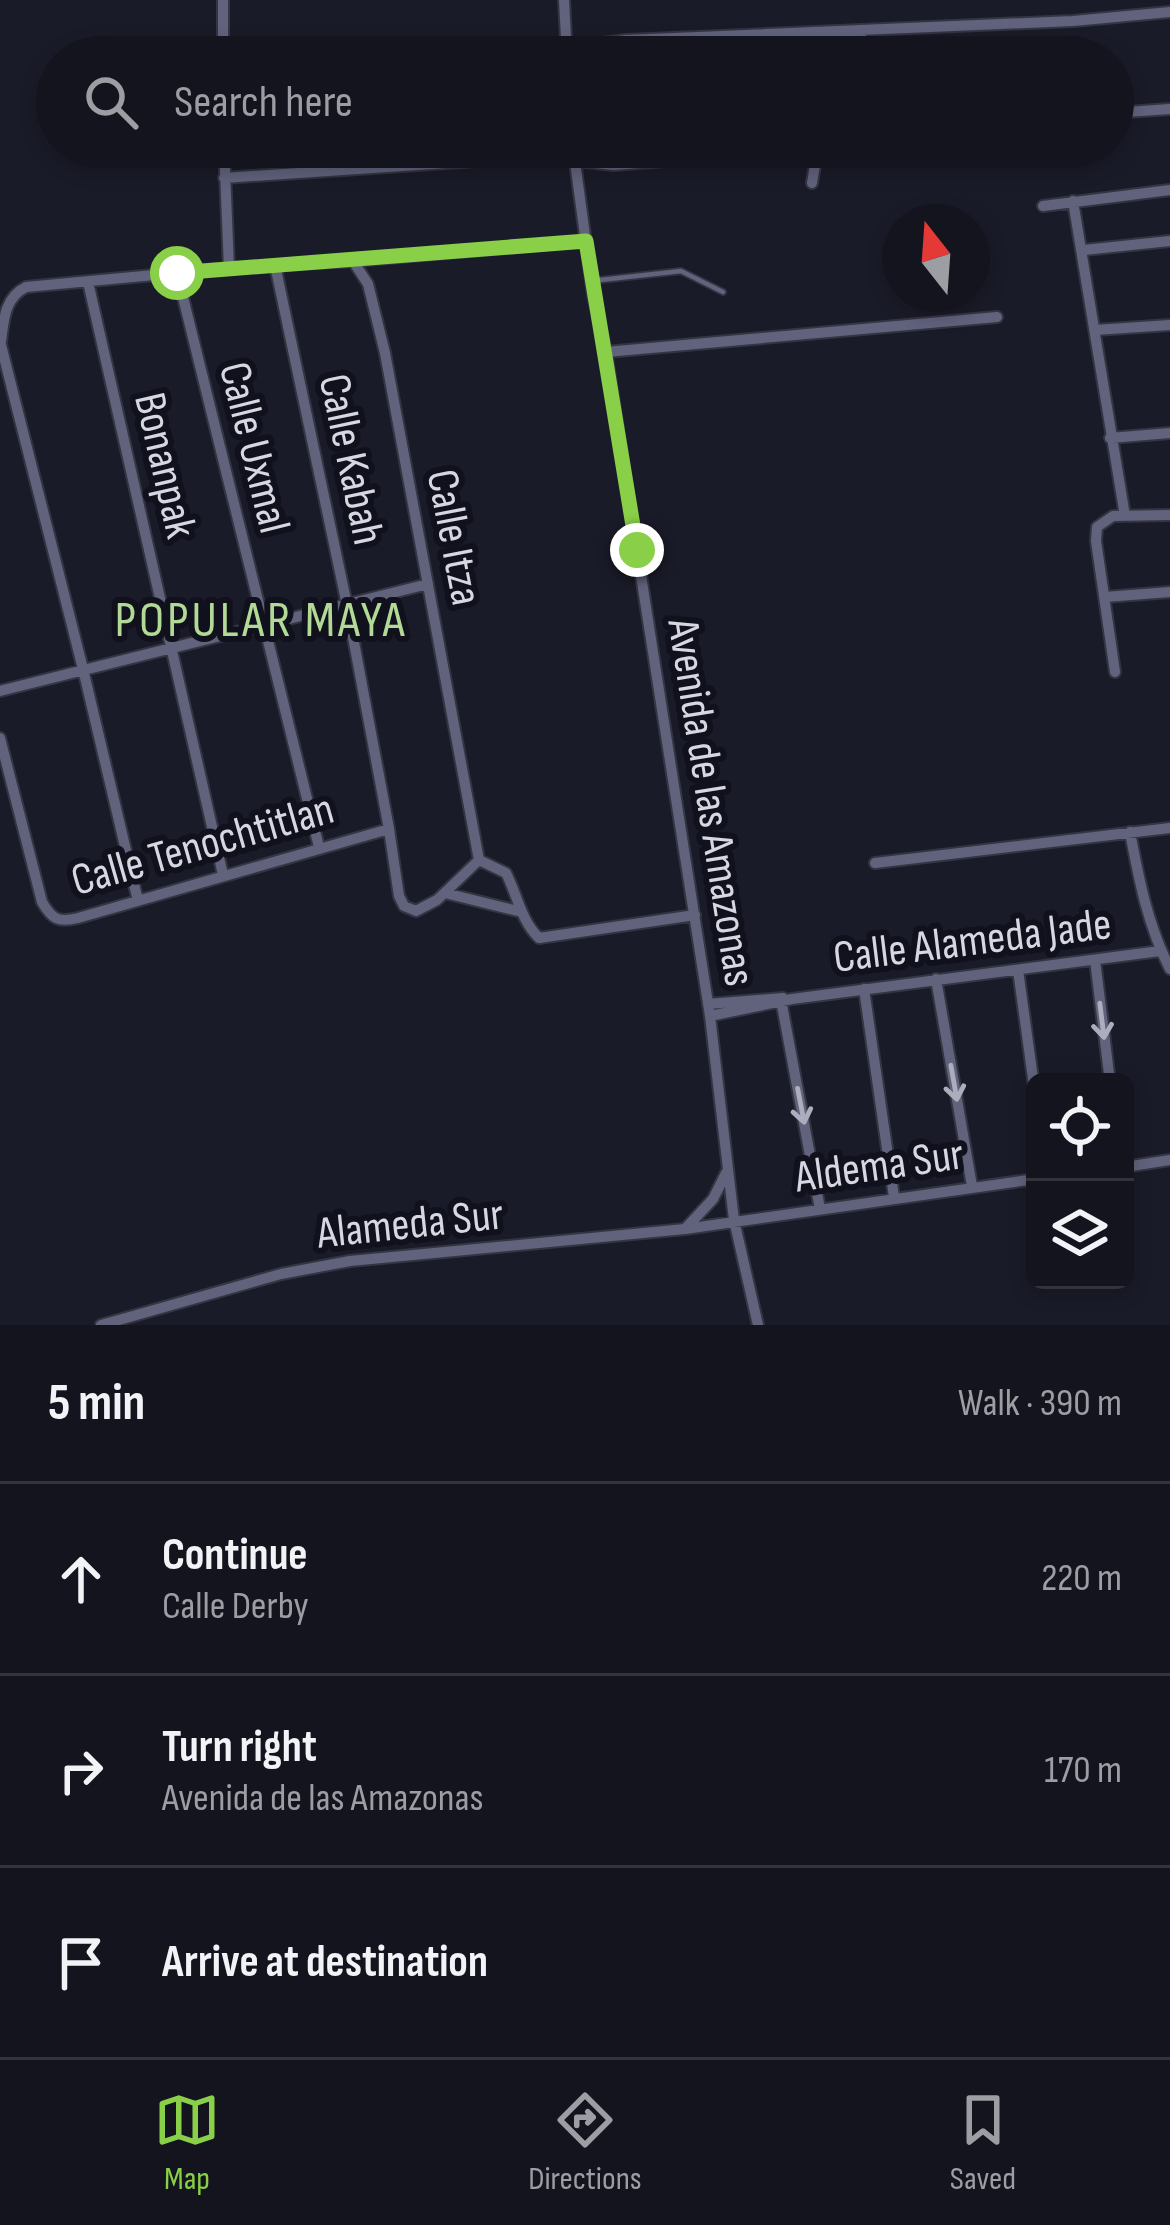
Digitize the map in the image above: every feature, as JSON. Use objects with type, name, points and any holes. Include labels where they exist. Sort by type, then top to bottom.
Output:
[{"type":"street","points":[[223,0],[223,36]]},
{"type":"street","points":[[564,0],[566,36]]},
{"type":"street","points":[[731,36],[1073,21],[1170,12]]},
{"type":"street","points":[[860,36],[863,31]]},
{"type":"street","points":[[1134,112],[1170,109]]},
{"type":"street","points":[[224,168],[229,268]]},
{"type":"street","points":[[224,178],[374,168]]},
{"type":"street","name":"Avenida de las Amazonas","points":[[575,168],[695,915],[734,1220],[758,1325]]},
{"type":"street","points":[[812,183],[815,168]]},
{"type":"street","points":[[1043,206],[1170,190]]},
{"type":"street","points":[[1073,201],[1125,516]]},
{"type":"street","points":[[138,901],[0,346],[11,298],[35,286],[586,241]]},
{"type":"street","points":[[1084,250],[1170,241]]},
{"type":"street","name":"Calle Itza","points":[[353,261],[368,284],[385,353],[479,860]]},
{"type":"street","name":"Calle Kabah","points":[[275,265],[347,605],[396,881],[404,906],[416,911],[445,893]]},
{"type":"street","name":"Calle Uxmal","points":[[177,273],[319,847]]},
{"type":"street","name":"Bonanpak","points":[[88,282],[223,875]]},
{"type":"street","points":[[606,352],[997,316]]},
{"type":"street","points":[[1095,330],[1170,325]]},
{"type":"street","points":[[1110,438],[1170,433]]},
{"type":"street","points":[[1115,672],[1097,527],[1113,516],[1170,515]]},
{"type":"street","points":[[0,691],[428,584]]},
{"type":"street","points":[[1105,597],[1170,592]]},
{"type":"street","name":"Calle Tenochtitlan","points":[[0,739],[42,902],[50,916],[64,921],[389,829]]},
{"type":"street","points":[[875,863],[1170,828]]},
{"type":"street","points":[[1130,832],[1143,899],[1170,969]]},
{"type":"street","points":[[445,893],[479,860],[506,872],[535,935],[545,938],[695,915]]},
{"type":"street","points":[[445,893],[522,912]]},
{"type":"street","name":"Calle Alameda Jade","points":[[709,1010],[1160,951]]},
{"type":"street","points":[[1094,960],[1109,1073]]},
{"type":"street","points":[[1018,970],[1032,1073]]},
{"type":"street","points":[[936,979],[972,1186]]},
{"type":"street","points":[[864,989],[894,1197]]},
{"type":"street","points":[[785,1000],[820,1209]]},
{"type":"street","points":[[1134,1166],[1170,1160]]},
{"type":"street","points":[[685,1228],[712,1198],[727,1170]]},
{"type":"street","name":"Aldema Sur","points":[[734,1220],[1026,1180]]},
{"type":"street","name":"Alameda Sur","points":[[101,1325],[281,1274],[350,1261],[734,1220]]},
{"type":"lane","points":[[591,280],[681,271],[723,292]]},
{"type":"district","name":"POPULAR MAYA","points":[[261,618]]},
{"type":"route","points":[[177,273],[586,241],[637,550]]}]
